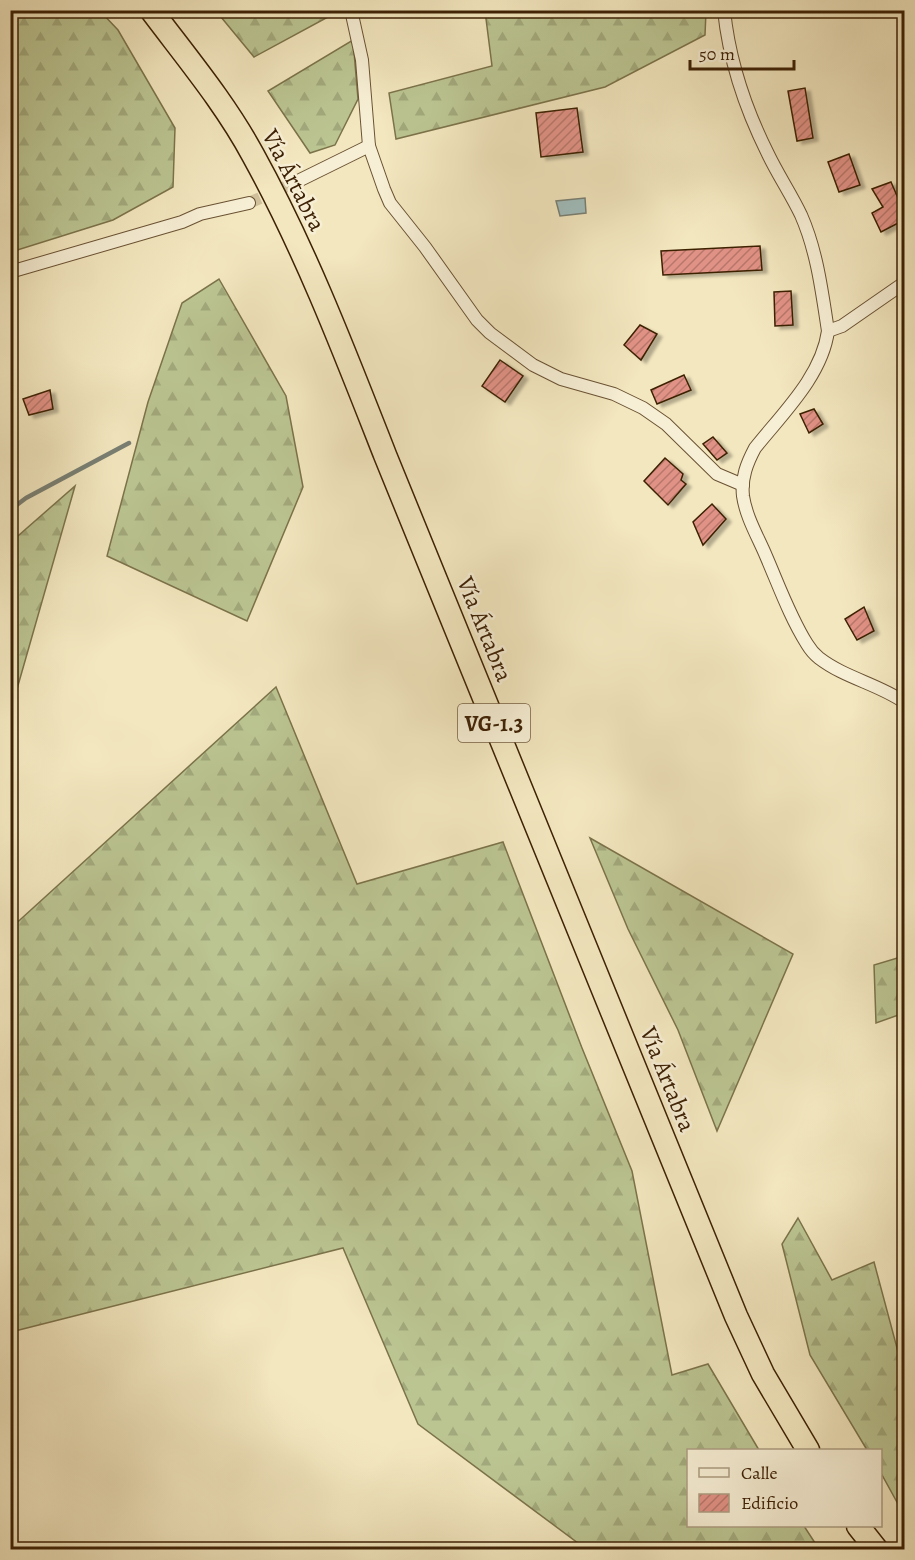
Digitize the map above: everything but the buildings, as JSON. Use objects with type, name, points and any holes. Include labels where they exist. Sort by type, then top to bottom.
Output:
[{"type":"highway","name":"Vía Ártabra","points":[[151,10],[199,71],[246,144],[288,222],[345,354],[736,1316],[763,1374],[807,1449]]},
{"type":"highway","points":[[859,1527],[877,1550]]},
{"type":"street","points":[[351,10],[362,60],[369,146],[390,203],[477,320],[490,333],[533,365],[561,378],[614,394],[644,408],[666,424],[717,474],[743,485]]},
{"type":"street","points":[[724,10],[731,56],[740,89],[767,153],[801,215],[812,244],[828,331],[814,370],[755,448],[744,472],[743,497],[748,516],[792,616],[808,646],[818,657],[836,669],[890,692],[904,702]]},
{"type":"street","points":[[294,183],[369,146]]},
{"type":"street","points":[[10,272],[182,222],[200,214],[249,203]]},
{"type":"street","points":[[828,331],[842,326],[904,284]]},
{"type":"green space","points":[[11,10],[100,11],[118,30],[175,128],[173,187],[113,220],[11,252]]},
{"type":"green space","points":[[485,10],[706,11],[705,35],[605,87],[396,139],[389,93],[492,66]]},
{"type":"green space","points":[[216,11],[339,11],[254,57]]},
{"type":"green space","points":[[353,40],[358,99],[335,145],[310,153],[268,91]]},
{"type":"green space","points":[[219,279],[286,396],[303,487],[247,621],[107,556],[148,402],[182,303]]},
{"type":"green space","points":[[75,486],[11,710],[11,542]]},
{"type":"green space","points":[[276,687],[357,884],[503,842],[632,1171],[672,1375],[708,1364],[758,1449],[687,1449],[687,1527],[805,1527],[819,1549],[586,1549],[418,1424],[343,1248],[11,1332],[11,928]]},
{"type":"green space","points":[[590,838],[793,954],[717,1131],[678,1030],[628,929]]},
{"type":"green space","points":[[904,956],[904,1013],[876,1023],[874,965]]},
{"type":"green space","points":[[798,1218],[832,1280],[874,1262],[904,1374],[904,1515],[882,1475],[882,1449],[866,1449],[810,1355],[782,1244]]},
{"type":"water","points":[[585,198],[586,213],[560,216],[556,201]]},
{"type":"waterway","points":[[10,510],[26,498],[129,443]]},
{"type":"tunnel","points":[[249,203],[294,183]]}]
